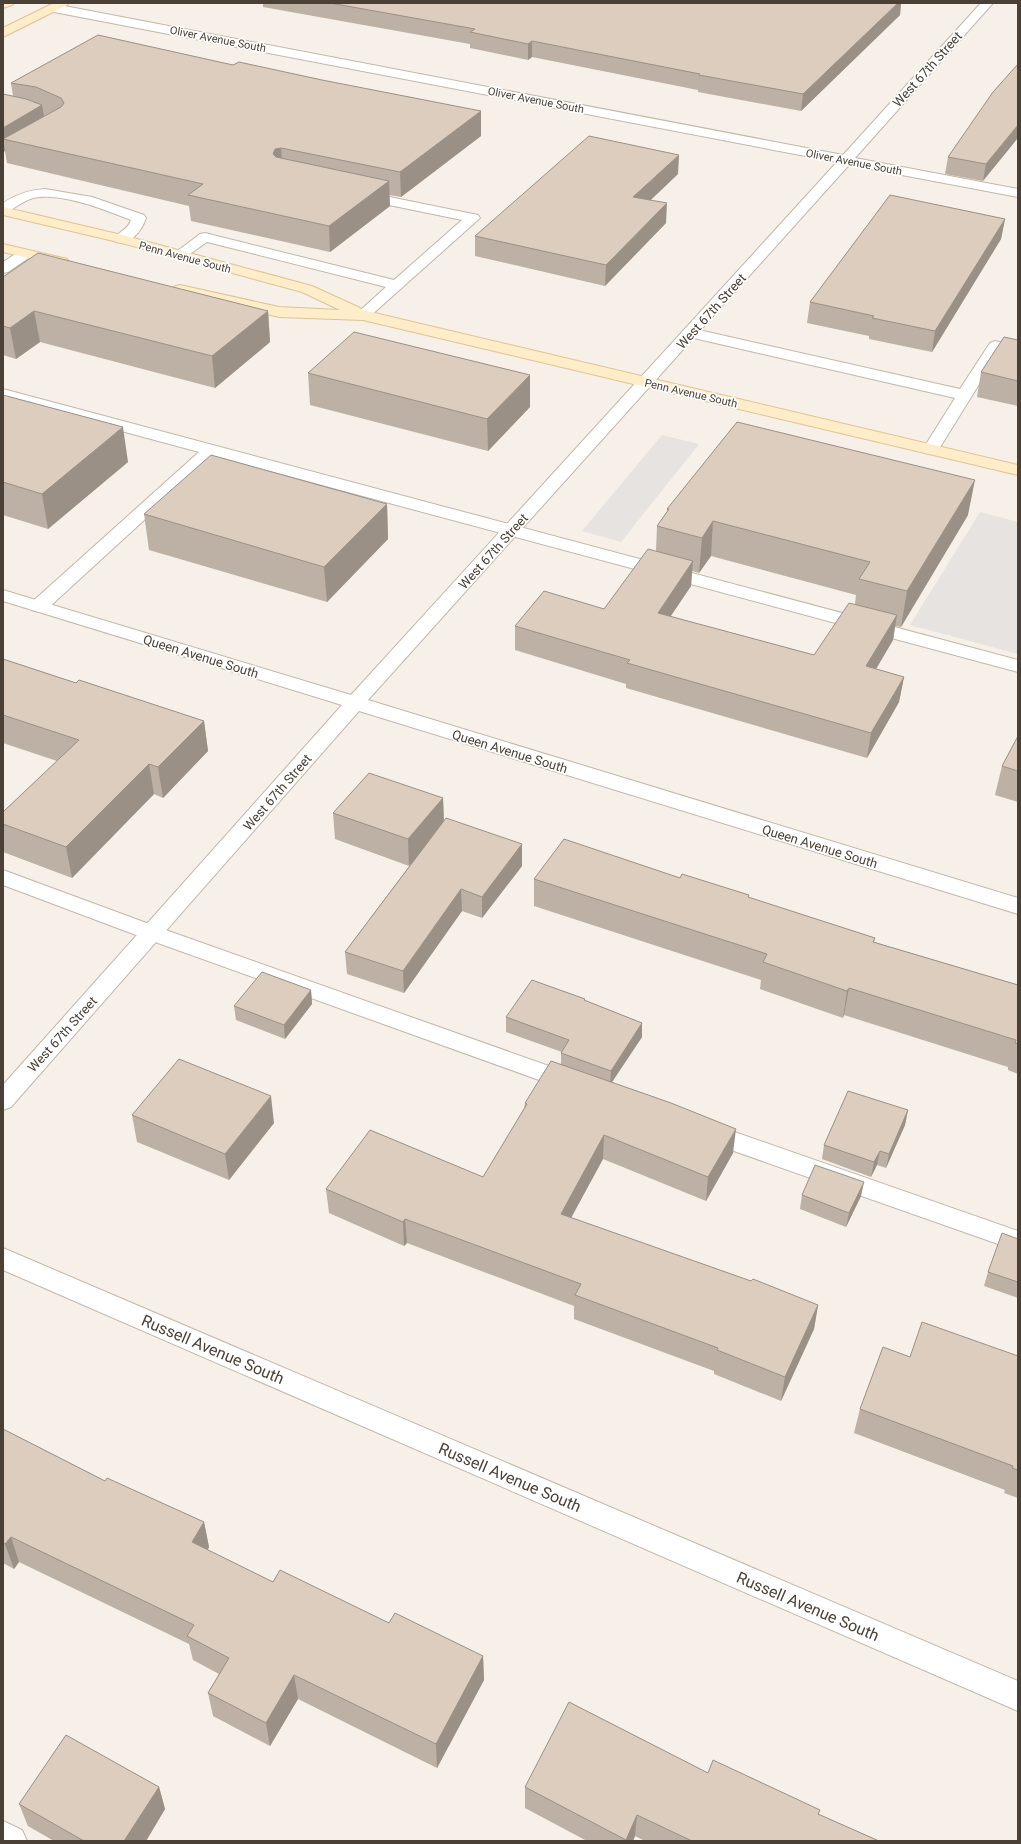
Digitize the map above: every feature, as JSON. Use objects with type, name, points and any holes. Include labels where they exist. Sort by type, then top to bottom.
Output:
[{"type":"main road","points":[[3,5],[8,3]]},
{"type":"main road","points":[[3,33],[59,5]]},
{"type":"main road","name":"Penn Avenue South","points":[[3,210],[121,239],[307,289],[363,315]]},
{"type":"main road","points":[[3,248],[76,266]]},
{"type":"main road","name":"Penn Avenue South","points":[[170,287],[279,312],[363,315],[1018,470]]},
{"type":"street","name":"West 67th Street","points":[[3,1101],[355,703],[647,382],[987,3]]},
{"type":"street","name":"Oliver Avenue South","points":[[59,5],[1018,194]]},
{"type":"street","points":[[344,191],[473,218],[395,285],[363,315]]},
{"type":"street","points":[[3,210],[25,196],[52,193],[114,208],[139,218],[136,228],[121,239]]},
{"type":"street","points":[[179,255],[205,237],[395,285]]},
{"type":"street","points":[[3,269],[25,254]]},
{"type":"street","points":[[690,333],[965,395]]},
{"type":"street","points":[[931,449],[995,346],[1018,351]]},
{"type":"street","points":[[3,394],[1018,666]]},
{"type":"street","points":[[39,606],[211,450]]},
{"type":"street","name":"Queen Avenue South","points":[[3,595],[1018,906]]},
{"type":"street","points":[[3,877],[152,933],[589,1089]]},
{"type":"street","points":[[686,1124],[1018,1241]]},
{"type":"street","name":"Russell Avenue South","points":[[3,1259],[1018,1696]]},
{"type":"street","points":[[3,1837],[11,1841]]},
{"type":"shaded area","points":[[662,435],[699,444],[621,542],[582,531]]},
{"type":"shaded area","points":[[980,512],[1018,522],[1018,654],[910,625]]},
{"type":"building","points":[[330,3],[898,3],[803,94],[699,75],[700,74],[532,41],[528,44],[470,32],[475,29]]},
{"type":"building","points":[[98,35],[233,65],[239,62],[481,111],[400,172],[281,148],[275,149],[273,154],[276,157],[389,181],[329,226],[188,195],[203,184],[3,139],[61,107],[64,103],[61,98],[36,87],[11,83]]},
{"type":"building","points":[[1018,64],[1018,125],[986,164],[948,157],[993,92]]},
{"type":"building","points":[[3,94],[26,99],[42,105],[3,128]]},
{"type":"building","points":[[589,136],[679,155],[633,197],[667,203],[606,265],[475,236]]},
{"type":"building","points":[[890,195],[1005,219],[935,331],[872,318],[874,316],[810,302]]},
{"type":"building","points":[[38,253],[268,311],[212,356],[34,311],[10,328],[3,326],[3,277]]},
{"type":"building","points":[[354,332],[530,375],[487,419],[308,373]]},
{"type":"building","points":[[1004,337],[1018,340],[1018,381],[981,372]]},
{"type":"building","points":[[3,395],[123,427],[42,494],[3,482]]},
{"type":"building","points":[[737,422],[975,480],[907,591],[859,579],[870,562],[713,521],[702,538],[657,526],[669,509],[667,509]]},
{"type":"building","points":[[211,455],[387,504],[324,567],[144,514]]},
{"type":"building","points":[[648,549],[693,561],[658,613],[814,655],[849,603],[897,615],[866,666],[904,677],[871,733],[627,663],[630,660],[515,626],[544,591],[604,609]]},
{"type":"building","points":[[3,659],[76,683],[79,680],[204,721],[158,767],[149,764],[66,847],[3,824],[3,812],[79,740],[3,715]]},
{"type":"building","points":[[1018,736],[1018,771],[1002,766]]},
{"type":"building","points":[[369,773],[443,798],[408,839],[333,813]]},
{"type":"building","points":[[446,818],[522,844],[482,897],[461,889],[403,971],[345,952]]},
{"type":"building","points":[[564,839],[680,878],[682,874],[749,895],[748,897],[875,938],[873,942],[1018,985],[1018,1044],[1015,1043],[1016,1040],[849,988],[847,991],[763,962],[767,954],[534,879]]},
{"type":"building","points":[[262,972],[311,990],[284,1025],[234,1006]]},
{"type":"building","points":[[532,980],[585,999],[584,1000],[642,1023],[611,1071],[561,1053],[569,1040],[506,1017]]},
{"type":"building","points":[[179,1059],[271,1096],[225,1154],[132,1115]]},
{"type":"building","points":[[551,1061],[671,1103],[736,1129],[708,1177],[604,1135],[561,1214],[751,1281],[753,1279],[818,1305],[785,1377],[717,1350],[718,1348],[575,1295],[581,1284],[405,1219],[403,1222],[326,1189],[370,1130],[483,1177]]},
{"type":"building","points":[[848,1091],[908,1110],[889,1154],[880,1151],[874,1162],[824,1145]]},
{"type":"building","points":[[815,1165],[864,1182],[849,1213],[802,1195]]},
{"type":"building","points":[[1002,1233],[1018,1239],[1018,1282],[988,1272]]},
{"type":"building","points":[[922,1322],[1018,1356],[1018,1470],[1012,1468],[1013,1466],[860,1409],[883,1347],[910,1357]]},
{"type":"building","points":[[3,1429],[105,1481],[107,1478],[204,1522],[192,1542],[273,1582],[280,1570],[389,1623],[395,1613],[483,1656],[436,1744],[294,1675],[266,1723],[208,1693],[229,1658],[187,1636],[194,1625],[11,1537],[5,1544],[3,1543]]},
{"type":"building","points":[[569,1702],[708,1773],[713,1760],[820,1810],[818,1814],[879,1841],[692,1841],[637,1815],[626,1840],[525,1787]]},
{"type":"building","points":[[66,1735],[159,1787],[124,1841],[84,1841],[19,1804]]}]
